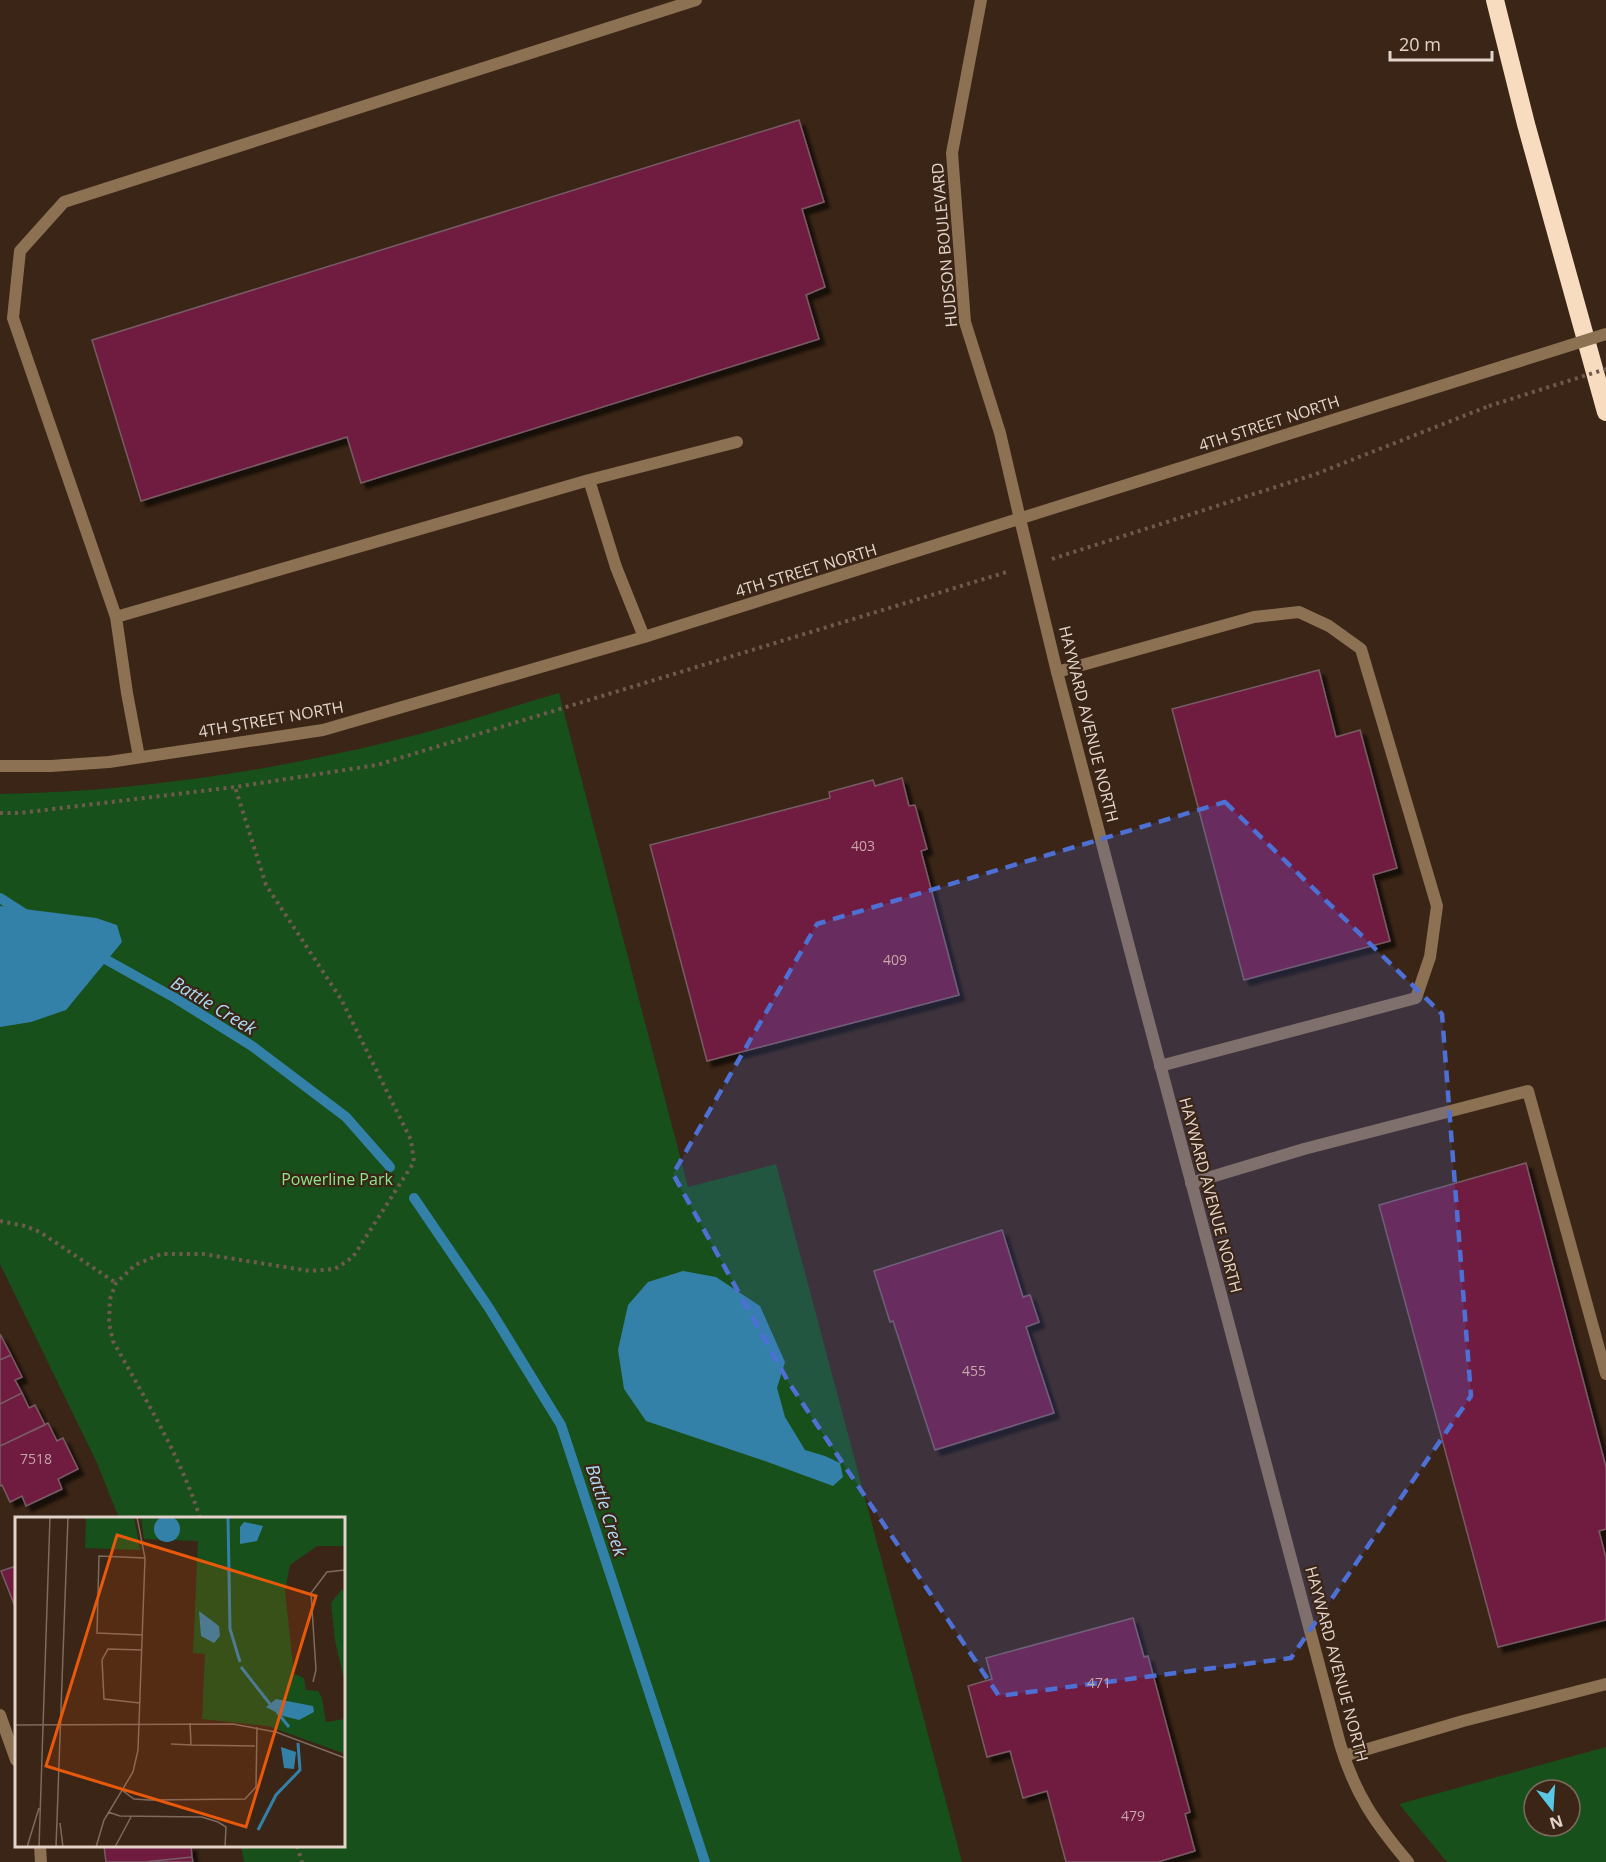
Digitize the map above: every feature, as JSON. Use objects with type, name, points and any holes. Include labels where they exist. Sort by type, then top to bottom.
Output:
[{"type":"highway","points":[[1495,0],[1526,124],[1606,412]]},
{"type":"street","points":[[139,757],[116,617],[13,318],[20,252],[64,202],[696,0]]},
{"type":"street","name":"HUDSON BOULEVARD","points":[[981,0],[952,153],[965,322],[1000,433],[1020,519]]},
{"type":"street","name":"4TH STREET NORTH","points":[[0,766],[51,766],[109,762],[323,730],[645,637],[1606,334]]},
{"type":"street","points":[[116,617],[589,480],[737,442]]},
{"type":"street","points":[[589,480],[616,567],[645,637]]},
{"type":"street","name":"HAYWARD AVENUE NORTH","points":[[1020,519],[1160,1066],[1344,1756],[1358,1793],[1370,1814],[1408,1862]]},
{"type":"street","points":[[1058,672],[1254,617],[1299,612],[1329,626],[1361,649],[1437,906],[1430,957],[1416,998],[1160,1066]]},
{"type":"street","points":[[1191,1183],[1304,1149],[1528,1091],[1606,1374]]},
{"type":"street","points":[[1344,1756],[1463,1721],[1606,1684]]},
{"type":"street","points":[[0,1715],[15,1757]]},
{"type":"street","points":[[40,1847],[41,1862]]},
{"type":"path","points":[[0,813],[20,813],[235,787],[377,765],[1032,565],[1316,474],[1489,406],[1606,369]]},
{"type":"path","points":[[200,1517],[176,1456],[112,1341],[109,1323],[110,1299],[116,1283],[135,1265],[161,1254],[203,1254],[310,1272],[335,1269],[353,1257],[414,1162],[411,1140],[341,999],[266,885],[235,787]]},
{"type":"path","points":[[0,1221],[25,1226],[40,1232],[116,1283]]},
{"type":"path","points":[[298,1847],[302,1862]]},
{"type":"highlighted area","points":[[1225,802],[1442,1014],[1471,1396],[1291,1658],[999,1696],[789,1383],[673,1174],[817,924]]},
{"type":"green space","name":"Powerline Park","points":[[559,693],[688,1187],[776,1164],[962,1862],[244,1862],[241,1847],[345,1847],[345,1517],[119,1517],[97,1463],[0,1264],[0,794],[145,785],[241,772],[337,754],[450,726]]},
{"type":"green space","points":[[1606,1747],[1606,1862],[1447,1862],[1399,1804]]},
{"type":"water","points":[[0,906],[96,918],[117,925],[122,942],[66,1010],[31,1022],[0,1027]]},
{"type":"water","points":[[683,1271],[716,1277],[760,1306],[785,1362],[777,1388],[785,1417],[805,1450],[840,1463],[843,1477],[833,1486],[646,1421],[624,1389],[618,1350],[628,1305],[648,1282]]},
{"type":"building","points":[[799,120],[824,202],[802,209],[825,287],[806,295],[819,339],[361,483],[347,437],[141,501],[92,340]]},
{"type":"building","points":[[1319,670],[1336,737],[1360,730],[1397,868],[1373,875],[1390,941],[1244,980],[1172,709]]},
{"type":"building","points":[[902,778],[909,806],[915,805],[927,849],[921,851],[959,995],[707,1061],[650,845],[830,798],[829,792],[873,780],[875,786]]},
{"type":"building","points":[[1526,1163],[1606,1467],[1606,1529],[1599,1531],[1606,1558],[1606,1620],[1498,1647],[1379,1205]]},
{"type":"building","points":[[1002,1230],[1023,1297],[1030,1295],[1039,1322],[1026,1327],[1054,1413],[935,1450],[893,1321],[890,1322],[874,1271]]},
{"type":"building","points":[[0,1334],[11,1355],[0,1360]]},
{"type":"building","points":[[11,1355],[22,1377],[15,1380],[22,1393],[0,1404],[0,1360]]},
{"type":"building","points":[[22,1393],[29,1408],[35,1405],[45,1425],[0,1446],[0,1404]]},
{"type":"building","points":[[48,1423],[57,1441],[63,1438],[78,1469],[58,1479],[62,1489],[26,1506],[22,1496],[10,1502],[2,1485],[0,1486],[0,1446]]},
{"type":"building","points":[[15,1566],[15,1604],[14,1604],[1,1571]]},
{"type":"building","points":[[1133,1618],[1144,1657],[1148,1656],[1190,1812],[1185,1814],[1195,1851],[1158,1862],[1066,1862],[1047,1791],[1023,1798],[1010,1751],[987,1757],[968,1686],[992,1679],[986,1658]]},
{"type":"building","points":[[104,1847],[191,1847],[192,1857],[144,1862],[106,1862]]},
{"type":"building","points":[[192,1857],[193,1862],[144,1862]]},
{"type":"waterway","name":"Battle Creek","points":[[0,898],[28,916]]},
{"type":"waterway","name":"Battle Creek","points":[[96,954],[175,998],[252,1046],[346,1117],[390,1167]]},
{"type":"waterway","name":"Battle Creek","points":[[414,1198],[489,1308],[561,1425],[705,1862]]}]
